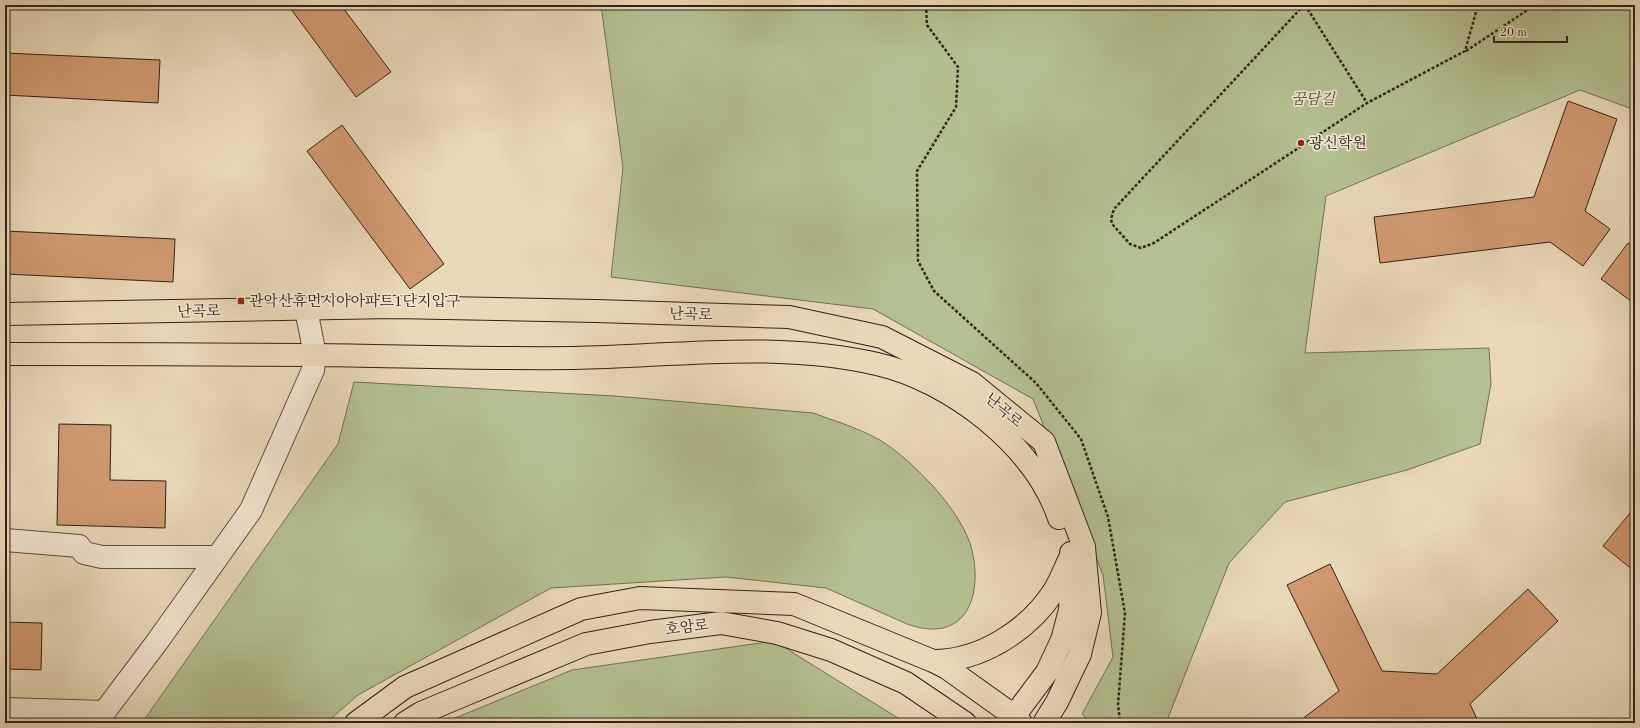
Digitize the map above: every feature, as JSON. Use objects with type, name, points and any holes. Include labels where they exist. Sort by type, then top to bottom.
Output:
[{"type":"main road","name":"난곡로","points":[[5,314],[393,307],[789,317],[882,337],[972,383],[1044,442],[1084,547],[1090,614],[1080,654],[1057,702],[1044,723]]},
{"type":"main road","name":"난곡로","points":[[5,354],[574,358],[750,351],[822,355],[878,364],[929,383],[951,394],[990,422],[1021,454],[1045,490],[1057,512],[1071,554],[1072,580],[1070,603],[1062,640],[1047,672],[1015,721]]},
{"type":"main road","points":[[933,661],[948,661],[971,655],[990,648],[1016,631],[1032,616],[1053,592],[1071,554]]},
{"type":"main road","points":[[356,723],[404,687],[581,610],[640,598],[794,604],[947,668],[1015,721]]},
{"type":"main road","name":"호암로","points":[[405,723],[428,710],[586,644],[650,632],[721,623],[777,633],[831,650],[906,683],[965,723]]},
{"type":"lane","points":[[5,709],[100,718],[250,510],[313,370],[315,355],[306,309]]},
{"type":"lane","points":[[5,540],[80,546],[84,553],[102,557],[217,557]]},
{"type":"path","points":[[926,5],[927,25],[958,67],[956,107],[917,171],[918,261],[934,291],[1036,383],[1081,439],[1108,517],[1125,613],[1118,705],[1119,722]]},
{"type":"path","points":[[1367,103],[1305,5],[1114,209],[1111,219],[1112,224],[1130,244],[1136,247],[1141,248],[1154,243],[1367,103],[1466,51],[1536,5]]},
{"type":"path","points":[[1466,51],[1478,5]]},
{"type":"green space","name":"꿈담길","points":[[601,5],[1635,5],[1635,110],[1580,90],[1326,196],[1305,353],[1489,348],[1491,384],[1480,444],[1407,470],[1285,502],[1229,563],[1166,723],[1091,723],[1082,714],[1113,657],[1103,575],[1033,399],[873,309],[611,277],[623,168]]},
{"type":"green space","points":[[354,382],[615,396],[813,413],[862,431],[885,443],[913,466],[937,490],[959,520],[970,543],[974,561],[975,579],[973,596],[967,610],[958,621],[945,628],[928,629],[907,624],[826,588],[726,577],[551,588],[358,695],[326,723],[142,723],[338,444]]},
{"type":"green space","points":[[774,641],[906,723],[443,723],[572,670]]},
{"type":"building","points":[[288,5],[341,5],[391,72],[356,97]]},
{"type":"building","points":[[5,53],[160,60],[158,103],[5,95]]},
{"type":"building","points":[[1568,101],[1617,119],[1585,211],[1610,229],[1583,266],[1550,242],[1380,263],[1374,217],[1534,197]]},
{"type":"building","points":[[342,125],[444,264],[410,289],[307,151]]},
{"type":"building","points":[[5,231],[175,239],[173,282],[5,274]]},
{"type":"building","points":[[1628,243],[1635,248],[1635,304],[1601,279]]},
{"type":"building","points":[[59,424],[111,425],[110,480],[166,481],[165,528],[57,525]]},
{"type":"building","points":[[1635,507],[1635,568],[1633,570],[1603,546]]},
{"type":"building","points":[[1330,564],[1382,671],[1437,674],[1528,589],[1558,621],[1470,704],[1479,723],[1297,723],[1339,691],[1287,585]]},
{"type":"building","points":[[5,622],[42,623],[41,670],[5,669]]},
{"type":"place","name":"광신학원","points":[[1301,143]]},
{"type":"place","name":"관악산휴먼시아아파트1단지입구","points":[[241,301]]}]
